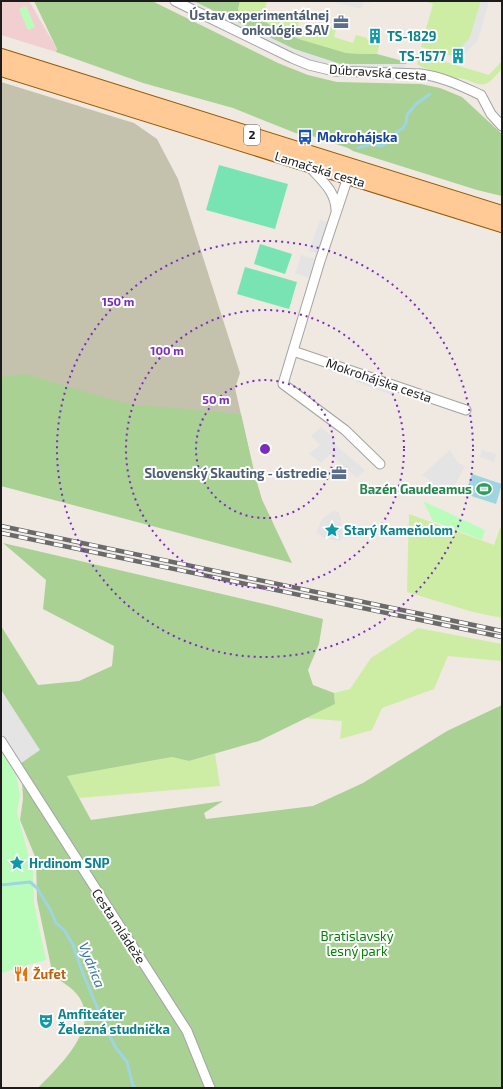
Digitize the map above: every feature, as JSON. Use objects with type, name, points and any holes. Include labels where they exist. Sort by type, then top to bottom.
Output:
[{"type":"main road","name":"Lamačská cesta","points":[[1,56],[347,170],[502,226]]},
{"type":"main road","name":"Lamačská cesta","points":[[1,68],[160,117],[309,166],[347,170],[502,213]]},
{"type":"street","name":"Dúbravská cesta","points":[[175,1],[285,55],[309,65],[334,71],[421,74],[448,80],[481,95],[491,114],[502,126]]},
{"type":"street","points":[[309,166],[331,192],[336,205],[336,211]]},
{"type":"street","points":[[347,170],[336,211],[283,384],[345,430],[380,464]]},
{"type":"street","name":"Mokrohájska cesta","points":[[293,351],[466,410]]},
{"type":"street","name":"Cesta mládeže","points":[[1,741],[187,1031],[210,1088]]},
{"type":"shaded area","points":[[1,1],[29,1],[57,49],[56,52],[1,35]]},
{"type":"shaded area","points":[[182,1],[193,1],[294,49],[340,64],[407,64],[402,70],[343,70],[297,58]]},
{"type":"shaded area","points":[[331,1],[371,1],[371,3],[364,2],[361,9]]},
{"type":"shaded area","points":[[481,1],[489,1],[478,40],[462,56],[457,52],[470,38]]},
{"type":"shaded area","points":[[1,82],[134,123],[157,139],[178,179],[240,373],[235,388],[255,476],[262,500],[273,523],[1,486]]},
{"type":"shaded area","points":[[320,220],[327,222],[317,253],[309,251]]},
{"type":"shaded area","points":[[301,255],[315,259],[309,278],[295,273]]},
{"type":"shaded area","points":[[358,376],[394,389],[392,395],[356,382]]},
{"type":"shaded area","points":[[321,427],[335,439],[334,444],[365,470],[357,478],[330,454],[321,463],[309,454],[320,445],[311,436]]},
{"type":"shaded area","points":[[450,450],[458,463],[465,466],[451,492],[444,489],[443,492],[429,490],[431,481],[422,475]]},
{"type":"shaded area","points":[[482,450],[496,454],[494,462],[480,457]]},
{"type":"shaded area","points":[[333,511],[338,512],[341,517],[341,529],[344,535],[340,541],[324,538],[316,533],[322,519]]},
{"type":"shaded area","points":[[1,690],[40,750],[21,763],[1,732]]},
{"type":"green space","points":[[34,1],[152,1],[278,63],[308,75],[337,82],[421,84],[440,88],[462,97],[502,134],[502,196],[477,190],[353,151],[312,136],[298,134],[233,108],[143,83],[56,52],[57,49]]},
{"type":"green space","points":[[193,1],[240,1],[238,9],[239,13],[253,21],[260,19],[284,33],[302,40],[346,53],[377,54],[403,61],[407,64],[340,64],[294,49]]},
{"type":"green space","points":[[240,1],[267,1],[263,18],[283,23],[285,15],[300,19],[298,27],[318,33],[321,25],[336,29],[334,37],[353,43],[356,35],[367,38],[367,40],[380,43],[377,54],[346,53],[302,40],[284,33],[260,19],[253,21],[239,13],[238,9]]},
{"type":"green space","points":[[424,1],[481,1],[470,38],[453,56],[421,47],[433,4]]},
{"type":"green space","points":[[26,6],[35,27],[28,30],[19,9]]},
{"type":"green space","points":[[422,55],[489,75],[502,61],[502,69],[489,82],[485,84],[476,84],[460,78],[456,79],[422,67],[417,64],[419,57]]},
{"type":"green space","points":[[219,165],[288,184],[275,229],[206,210]]},
{"type":"green space","points":[[260,244],[292,254],[285,274],[254,264]]},
{"type":"green space","points":[[245,267],[297,282],[289,309],[237,294]]},
{"type":"green space","points":[[25,374],[127,404],[241,414],[262,500],[292,563],[1,486],[1,377]]},
{"type":"green space","points":[[423,501],[485,530],[482,540],[433,521]]},
{"type":"green space","points":[[409,514],[494,545],[500,528],[502,528],[502,618],[473,612],[407,592]]},
{"type":"green space","name":"Bratislavský lesný park","points":[[3,543],[323,619],[319,644],[308,670],[313,685],[334,693],[335,704],[259,741],[189,761],[172,757],[67,776],[91,820],[223,801],[204,813],[206,819],[313,806],[363,783],[447,731],[502,705],[502,1088],[38,1088],[68,1056],[83,1029],[85,1016],[82,1003],[73,990],[53,976],[37,900],[36,859],[20,820],[23,799],[21,763],[39,750],[1,690],[1,626],[38,685],[79,681],[112,666],[114,646],[43,609],[46,580]]},
{"type":"green space","points":[[418,628],[502,644],[502,661],[448,656],[434,689],[382,708],[372,730],[340,739],[342,721],[306,718],[335,704],[334,693],[350,689],[371,658]]},
{"type":"green space","points":[[1,749],[15,770],[20,795],[17,812],[33,872],[34,903],[46,960],[1,973]]},
{"type":"green space","points":[[215,754],[220,786],[79,798],[67,776],[172,757],[189,761]]},
{"type":"water","name":"Bazén Gaudeamus","points":[[472,474],[502,484],[496,504],[465,494]]},
{"type":"waterway","points":[[358,148],[371,144],[382,146],[385,144],[392,135],[403,128],[406,123],[407,115],[416,104],[430,94]]},
{"type":"waterway","name":"Vydrica","points":[[1,885],[30,882],[37,888],[51,911],[56,923],[65,931],[73,945],[107,1031],[116,1048],[127,1062],[133,1086],[136,1088]]},
{"type":"railway","points":[[1,526],[502,631]]},
{"type":"railway","points":[[1,533],[502,637]]},
{"type":"place","name":"Ústav experimentálnej onkológie SAV","points":[[341,22]]},
{"type":"place","name":"TS-1829","points":[[375,36]]},
{"type":"place","name":"TS-1577","points":[[458,56]]},
{"type":"place","name":"Mokrohájska","points":[[305,137]]},
{"type":"place","name":"Slovenský Skauting - ústredie","points":[[339,473]]},
{"type":"place","name":"Bazén Gaudeamus","points":[[484,489]]},
{"type":"place","name":"Starý Kameňolom","points":[[332,530]]},
{"type":"place","name":"Hrdinom SNP","points":[[17,863]]},
{"type":"place","name":"Žufet","points":[[21,974]]},
{"type":"place","name":"Amfiteáter Železná studnička","points":[[46,1021]]}]
